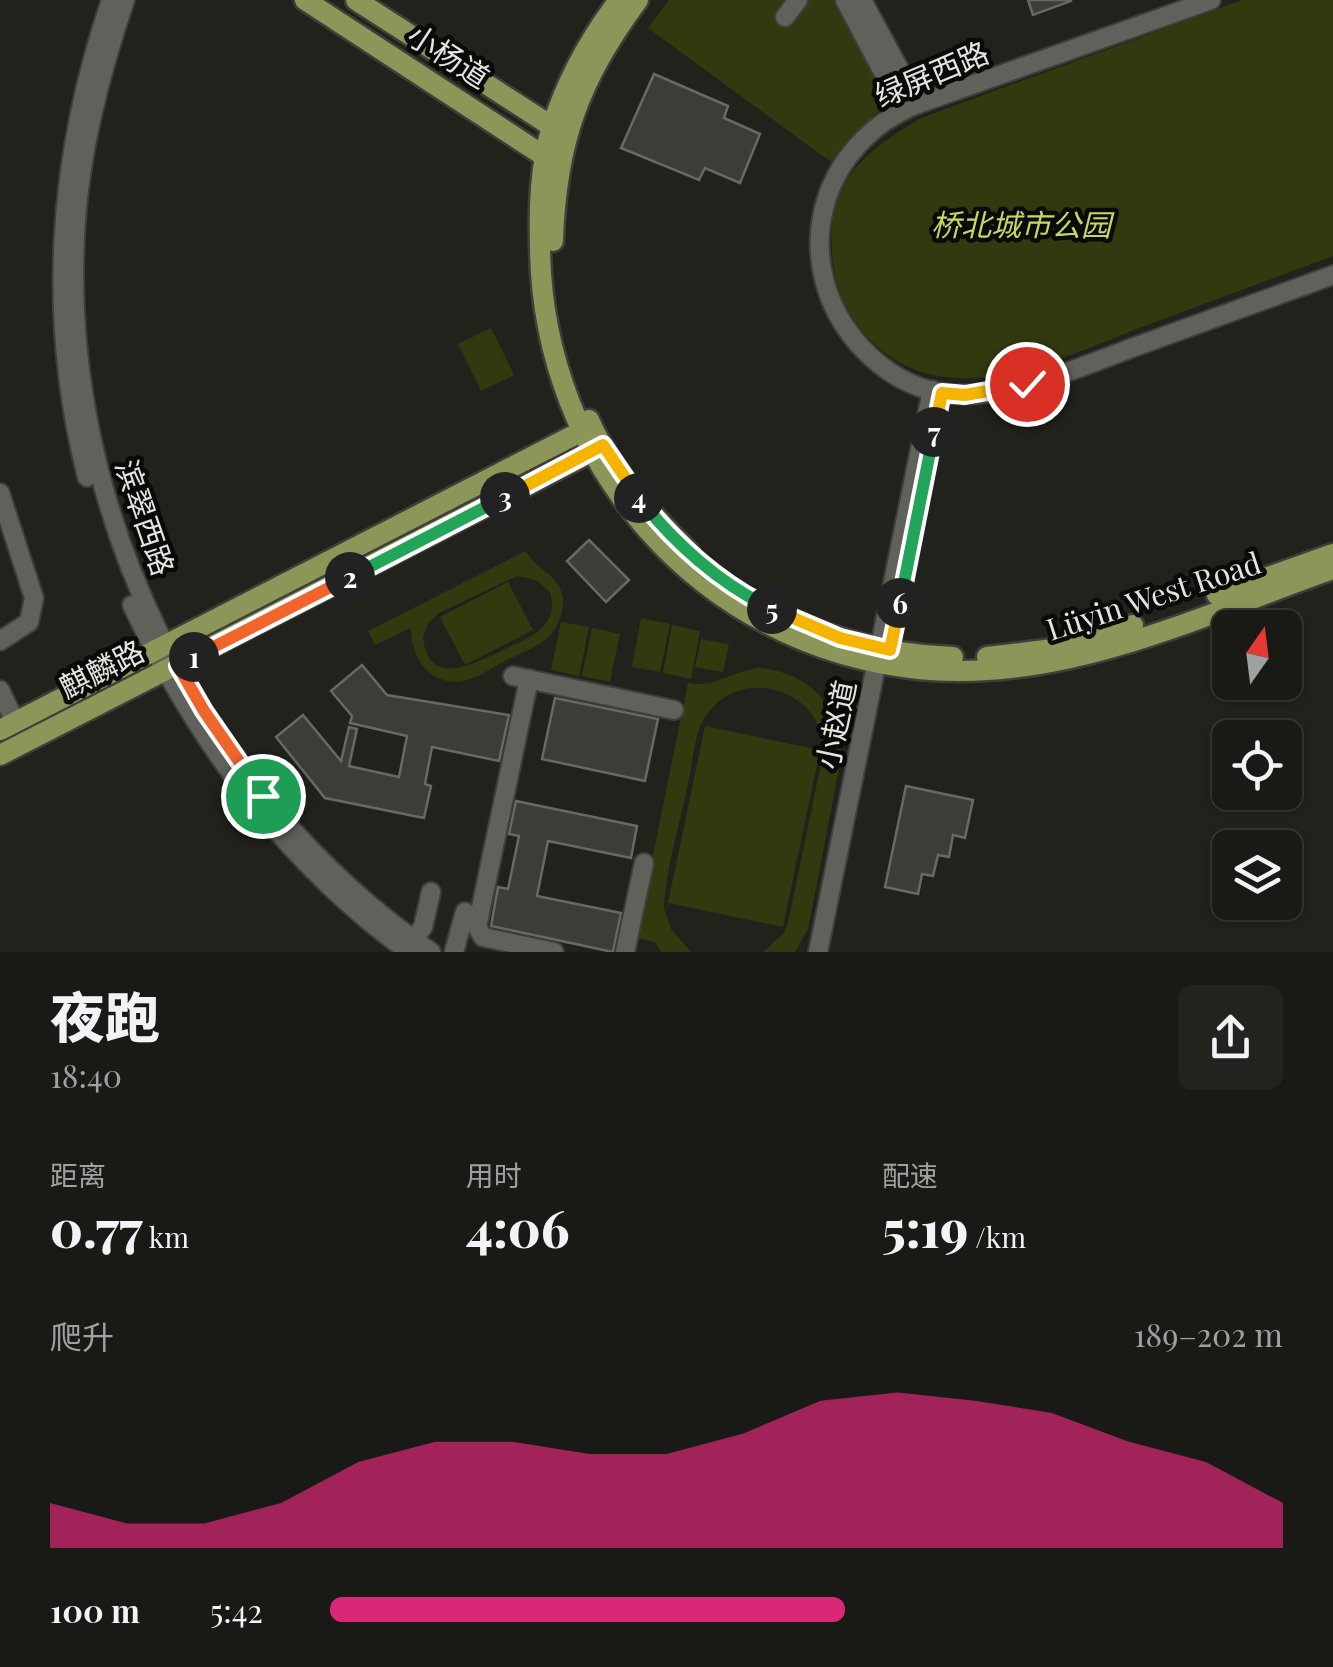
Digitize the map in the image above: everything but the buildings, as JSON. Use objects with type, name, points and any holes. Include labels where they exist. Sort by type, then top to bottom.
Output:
[{"type":"main road","name":"小杨道","points":[[305,0],[552,158]]},
{"type":"main road","name":"小杨道","points":[[356,0],[558,131]]},
{"type":"main road","name":"Lüyin West Road","points":[[619,0],[587,48],[558,131],[540,236],[543,296],[554,355],[592,439],[644,527],[719,593],[791,635],[967,672],[1056,663],[1333,569]]},
{"type":"main road","name":"Lüyin West Road","points":[[558,131],[638,0]]},
{"type":"main road","name":"麒麟路","points":[[7,726],[159,646],[592,439]]},
{"type":"main road","name":"麒麟路","points":[[0,755],[171,669],[592,439]]},
{"type":"main road","name":"Lüyin West Road","points":[[884,657],[970,658],[1060,648],[1333,554]]},
{"type":"street","name":"滨翠西路","points":[[111,0],[87,78],[63,216],[62,302],[72,406],[91,492],[131,602],[159,646],[216,757],[310,868],[355,910],[409,947],[431,952]]},
{"type":"street","name":"滨翠西路","points":[[126,0],[104,65],[83,165],[76,220],[75,305],[85,410],[104,496],[159,646]]},
{"type":"street","points":[[785,17],[798,0]]},
{"type":"street","points":[[845,0],[911,107]]},
{"type":"street","points":[[862,0],[911,107]]},
{"type":"street","name":"绿屏西路","points":[[1211,0],[911,107],[868,134],[832,182],[820,221],[820,260],[830,302],[853,338],[886,370],[937,392],[965,395],[994,392],[1045,378],[1333,275]]},
{"type":"street","name":"小赵道","points":[[830,952],[937,392]]},
{"type":"street","points":[[0,494],[5,529],[34,598],[34,612],[22,629],[0,641]]},
{"type":"street","name":"小赵道","points":[[818,952],[884,657]]},
{"type":"street","points":[[554,952],[483,937],[477,927],[521,678],[674,710]]},
{"type":"street","points":[[0,690],[7,726]]},
{"type":"street","points":[[625,952],[644,863]]},
{"type":"street","points":[[409,947],[423,927],[431,892]]},
{"type":"street","points":[[454,952],[465,912]]},
{"type":"green space","points":[[669,0],[837,0],[892,99],[850,137],[831,162],[648,28]]},
{"type":"green space","name":"桥北城市公园","points":[[1242,0],[1333,0],[1333,256],[1051,362],[978,378],[942,377],[908,367],[877,346],[858,326],[836,279],[832,228],[836,206],[853,171],[882,143],[921,118]]},
{"type":"green space","points":[[491,328],[514,375],[481,391],[458,344]]},
{"type":"green space","points":[[526,551],[553,578],[563,598],[559,622],[547,638],[462,681],[440,679],[424,667],[414,649],[411,628],[375,645],[368,631]],"holes":[[[517,576],[536,580],[550,592],[552,604],[548,619],[538,632],[468,665],[444,668],[434,663],[423,636],[428,623],[439,613]]]},
{"type":"green space","points":[[508,582],[533,630],[465,665],[440,617]]},
{"type":"green space","points":[[641,618],[670,624],[660,672],[632,667]]},
{"type":"green space","points":[[561,622],[589,627],[579,676],[551,670]]},
{"type":"green space","points":[[672,625],[700,631],[691,679],[663,673]]},
{"type":"green space","points":[[592,628],[620,634],[610,682],[582,676]]},
{"type":"green space","points":[[701,639],[729,644],[723,672],[695,667]]},
{"type":"green space","points":[[759,668],[777,671],[808,685],[829,709],[840,741],[841,759],[808,929],[795,952],[763,952],[784,933],[788,923],[823,754],[820,731],[810,712],[777,690],[737,691],[719,702],[698,733],[665,892],[664,908],[671,929],[691,952],[661,952],[655,942],[636,938],[688,683],[707,683]]},
{"type":"green space","points":[[705,726],[820,750],[783,927],[668,903]]},
{"type":"route","points":[[263,796],[178,666],[603,445],[663,526],[724,580],[762,605],[804,625],[890,650],[942,393],[994,392],[1027,384]]}]
